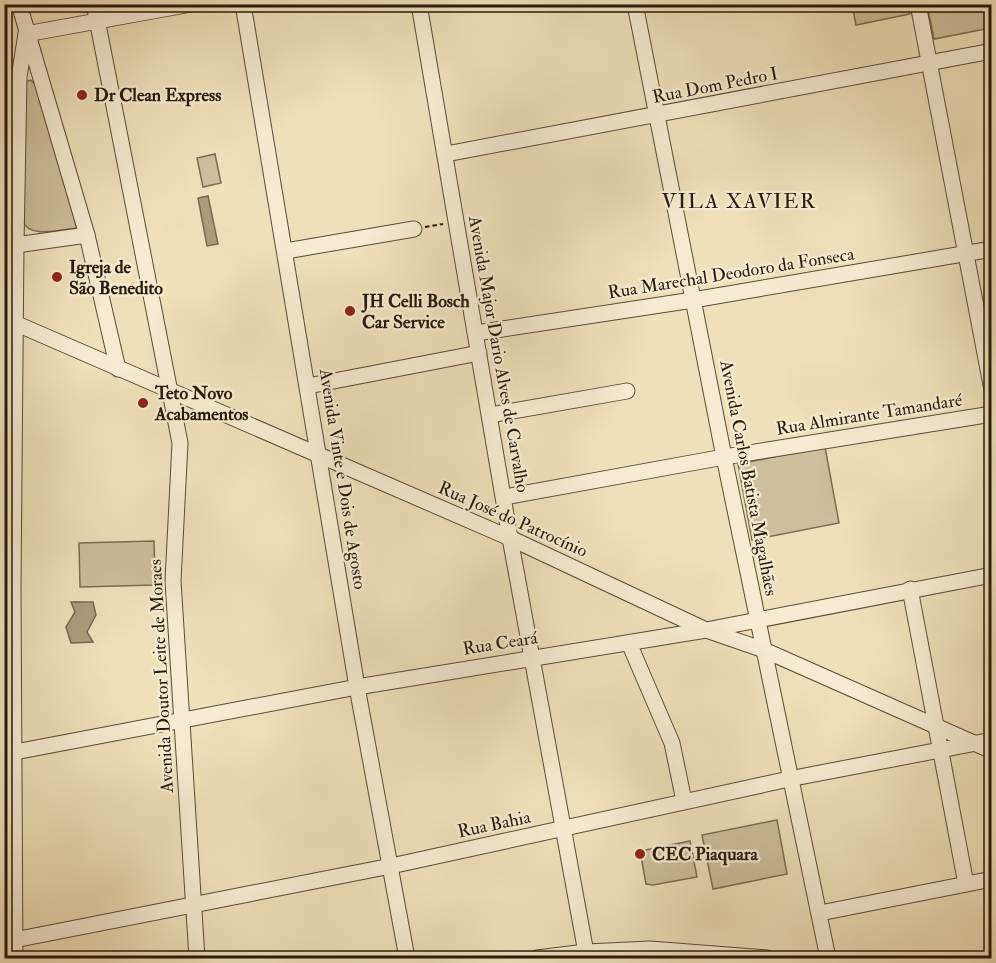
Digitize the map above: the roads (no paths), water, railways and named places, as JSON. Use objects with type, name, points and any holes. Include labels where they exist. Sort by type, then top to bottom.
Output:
[{"type":"street","points":[[19,4],[87,235],[118,369]]},
{"type":"street","points":[[26,34],[96,12],[191,4]]},
{"type":"street","name":"Avenida Vinte e Dois de Agosto","points":[[243,4],[357,687],[407,958]]},
{"type":"street","name":"Avenida Major Dario Alves de Carvalho","points":[[419,4],[510,538],[587,955]]},
{"type":"street","name":"Avenida Carlos Batista Magalhães","points":[[635,4],[789,779],[828,958]]},
{"type":"street","points":[[918,4],[992,390]]},
{"type":"street","name":"Avenida Doutor Leite de Moraes","points":[[96,12],[180,443],[173,581],[197,958]]},
{"type":"street","points":[[15,958],[10,942],[9,495],[10,411],[17,324],[16,245],[11,189],[11,77],[26,34]]},
{"type":"street","name":"Rua Dom Pedro I","points":[[446,154],[992,51]]},
{"type":"street","points":[[11,77],[40,81]]},
{"type":"street","points":[[285,250],[414,229]]},
{"type":"street","points":[[16,245],[87,235]]},
{"type":"street","name":"Rua Marechal Deodoro da Fonseca","points":[[476,333],[693,300],[992,249]]},
{"type":"street","name":"Rua José do Patrocínio","points":[[17,324],[169,392],[318,453],[510,538],[706,630],[764,650],[992,751]]},
{"type":"street","points":[[308,386],[479,353]]},
{"type":"street","points":[[490,415],[627,391]]},
{"type":"street","name":"Rua Almirante Tamandaré","points":[[504,497],[724,457],[992,414]]},
{"type":"street","name":"Rua Ceará","points":[[11,761],[181,721],[357,687],[706,630],[992,575]]},
{"type":"street","points":[[910,589],[966,884]]},
{"type":"street","points":[[629,643],[672,743],[684,801]]},
{"type":"street","name":"Rua Bahia","points":[[10,942],[391,866],[789,779],[992,740]]},
{"type":"street","points":[[820,913],[992,879]]},
{"type":"street","points":[[537,958],[650,949],[766,958]]},
{"type":"place","name":"Dr Clean Express","points":[[82,95]]},
{"type":"place","name":"Igreja de São Benedito","points":[[57,277]]},
{"type":"place","name":"JH Celli Bosch Car Service","points":[[350,311]]},
{"type":"place","name":"Teto Novo Acabamentos","points":[[143,403]]},
{"type":"place","name":"CEC Piaquara","points":[[640,854]]},
{"type":"district","name":"VILA XAVIER","points":[[739,201]]}]
